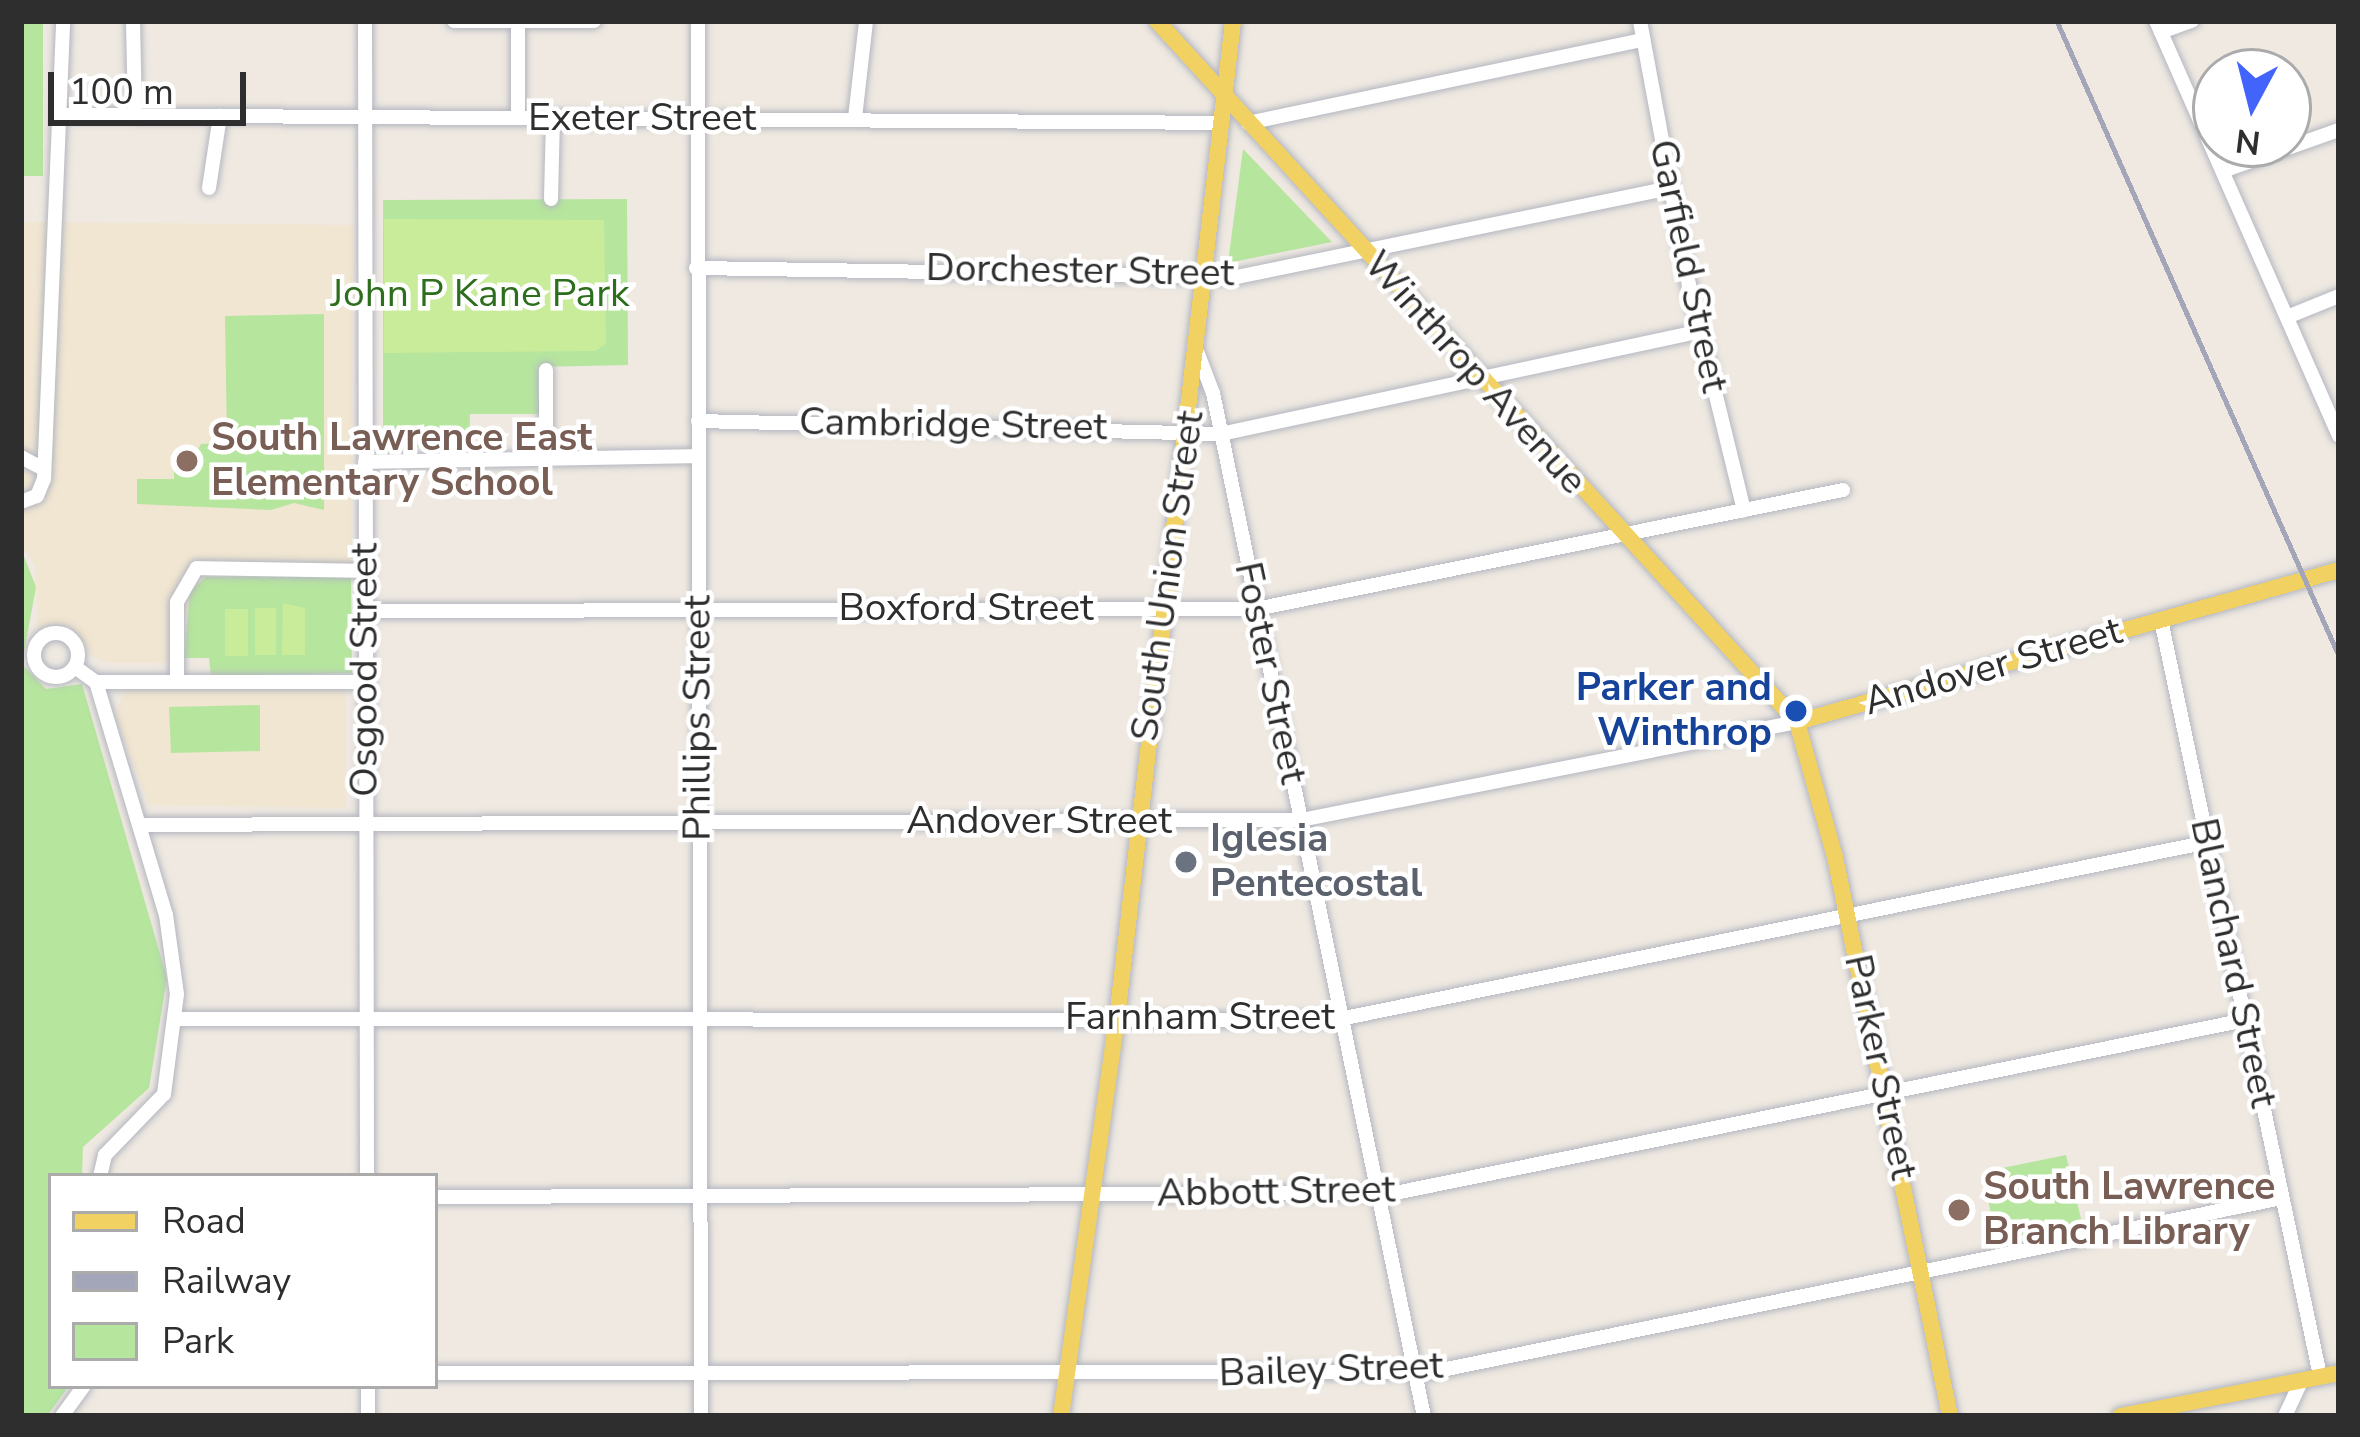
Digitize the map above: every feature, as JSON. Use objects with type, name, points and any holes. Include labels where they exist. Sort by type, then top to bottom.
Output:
[{"type":"main road","name":"Winthrop Avenue","points":[[1156,21],[1621,535],[1797,722]]},
{"type":"main road","name":"South Union Street","points":[[1061,1416],[1117,1018],[1136,822],[1198,354],[1233,21]]},
{"type":"main road","name":"Andover Street","points":[[1797,722],[2339,570]]},
{"type":"main road","name":"Parker Street","points":[[1797,722],[1848,917],[1950,1416]]},
{"type":"main road","points":[[2120,1416],[2323,1376]]},
{"type":"street","points":[[21,502],[41,491],[63,21]]},
{"type":"street","points":[[133,21],[135,114]]},
{"type":"street","name":"Osgood Street","points":[[365,21],[367,1173]]},
{"type":"street","points":[[454,21],[594,21]]},
{"type":"street","name":"Phillips Street","points":[[698,21],[701,1416]]},
{"type":"street","points":[[855,118],[866,21]]},
{"type":"street","name":"Garfield Street","points":[[1640,21],[1700,331],[1744,510]]},
{"type":"street","points":[[2192,21],[2159,27],[2339,435]]},
{"type":"street","points":[[518,24],[518,118]]},
{"type":"street","points":[[1248,122],[1643,40]]},
{"type":"street","name":"Exeter Street","points":[[61,115],[1222,123]]},
{"type":"street","points":[[209,188],[220,116]]},
{"type":"street","points":[[551,199],[553,119]]},
{"type":"street","points":[[2223,171],[2339,130]]},
{"type":"street","name":"Dorchester Street","points":[[696,268],[1029,268],[1205,278],[1368,252],[1670,188]]},
{"type":"street","points":[[2287,317],[2339,296]]},
{"type":"street","name":"Cambridge Street","points":[[698,421],[1186,429],[1221,434],[1700,331]]},
{"type":"street","name":"Foster Street","points":[[1198,354],[1221,434],[1424,1416]]},
{"type":"street","points":[[546,457],[547,370]]},
{"type":"street","points":[[365,462],[697,456]]},
{"type":"street","points":[[21,458],[40,466]]},
{"type":"street","name":"Boxford Street","points":[[366,611],[1256,609],[1843,490]]},
{"type":"street","points":[[177,682],[183,581],[196,568],[366,571]]},
{"type":"street","name":"Blanchard Street","points":[[2161,620],[2323,1376]]},
{"type":"street","points":[[75,667],[96,682],[365,682]]},
{"type":"street","points":[[96,682],[172,939],[176,1019],[158,1106],[105,1156],[101,1173]]},
{"type":"street","name":"Andover Street","points":[[140,825],[1301,820],[1797,722]]},
{"type":"street","name":"Farnham Street","points":[[176,1019],[1341,1019],[2208,842]]},
{"type":"street","name":"Abbott Street","points":[[438,1197],[1380,1194],[2245,1020]]},
{"type":"street","name":"Bailey Street","points":[[438,1373],[1414,1372],[2282,1198]]},
{"type":"street","points":[[2285,1416],[2323,1376]]},
{"type":"street","points":[[62,1416],[82,1389]]},
{"type":"shaded area","name":"South Lawrence East Elementary School","points":[[21,222],[353,225],[351,576],[184,619],[184,663],[111,663],[93,657],[70,626],[38,631],[35,565],[21,544]]},
{"type":"shaded area","points":[[126,687],[346,687],[346,808],[149,805],[115,716]]},
{"type":"green space","points":[[21,21],[43,21],[43,176],[21,176]]},
{"type":"green space","points":[[1243,149],[1247,153],[1332,242],[1228,263]]},
{"type":"green space","name":"John P Kane Park","points":[[627,199],[628,365],[538,367],[539,414],[470,414],[469,447],[383,448],[383,200]]},
{"type":"green space","points":[[384,219],[604,220],[606,344],[595,351],[384,353]]},
{"type":"green space","points":[[324,314],[324,510],[294,503],[271,510],[137,504],[137,479],[174,479],[174,466],[188,466],[201,444],[227,443],[225,316]]},
{"type":"green space","points":[[21,549],[36,587],[22,664],[46,689],[82,684],[167,978],[149,1088],[83,1147],[82,1173],[48,1173],[48,1389],[67,1389],[47,1416],[21,1416]]},
{"type":"green space","points":[[351,576],[352,673],[211,676],[209,658],[184,658],[190,591],[206,577]]},
{"type":"green space","points":[[283,603],[305,608],[305,655],[282,655]]},
{"type":"green space","points":[[255,608],[276,608],[276,655],[255,655]]},
{"type":"green space","points":[[225,609],[248,609],[248,656],[225,656]]},
{"type":"green space","points":[[260,705],[260,751],[171,753],[169,707]]},
{"type":"green space","points":[[2066,1155],[2082,1223],[1996,1241],[1983,1172]]},
{"type":"railway","points":[[2057,21],[2339,656]]},
{"type":"place","name":"South Lawrence East Elementary School","points":[[187,461]]},
{"type":"place","name":"Parker and Winthrop","points":[[1796,711]]},
{"type":"place","name":"Iglesia Pentecostal","points":[[1186,862]]},
{"type":"place","name":"South Lawrence Branch Library","points":[[1959,1210]]}]
